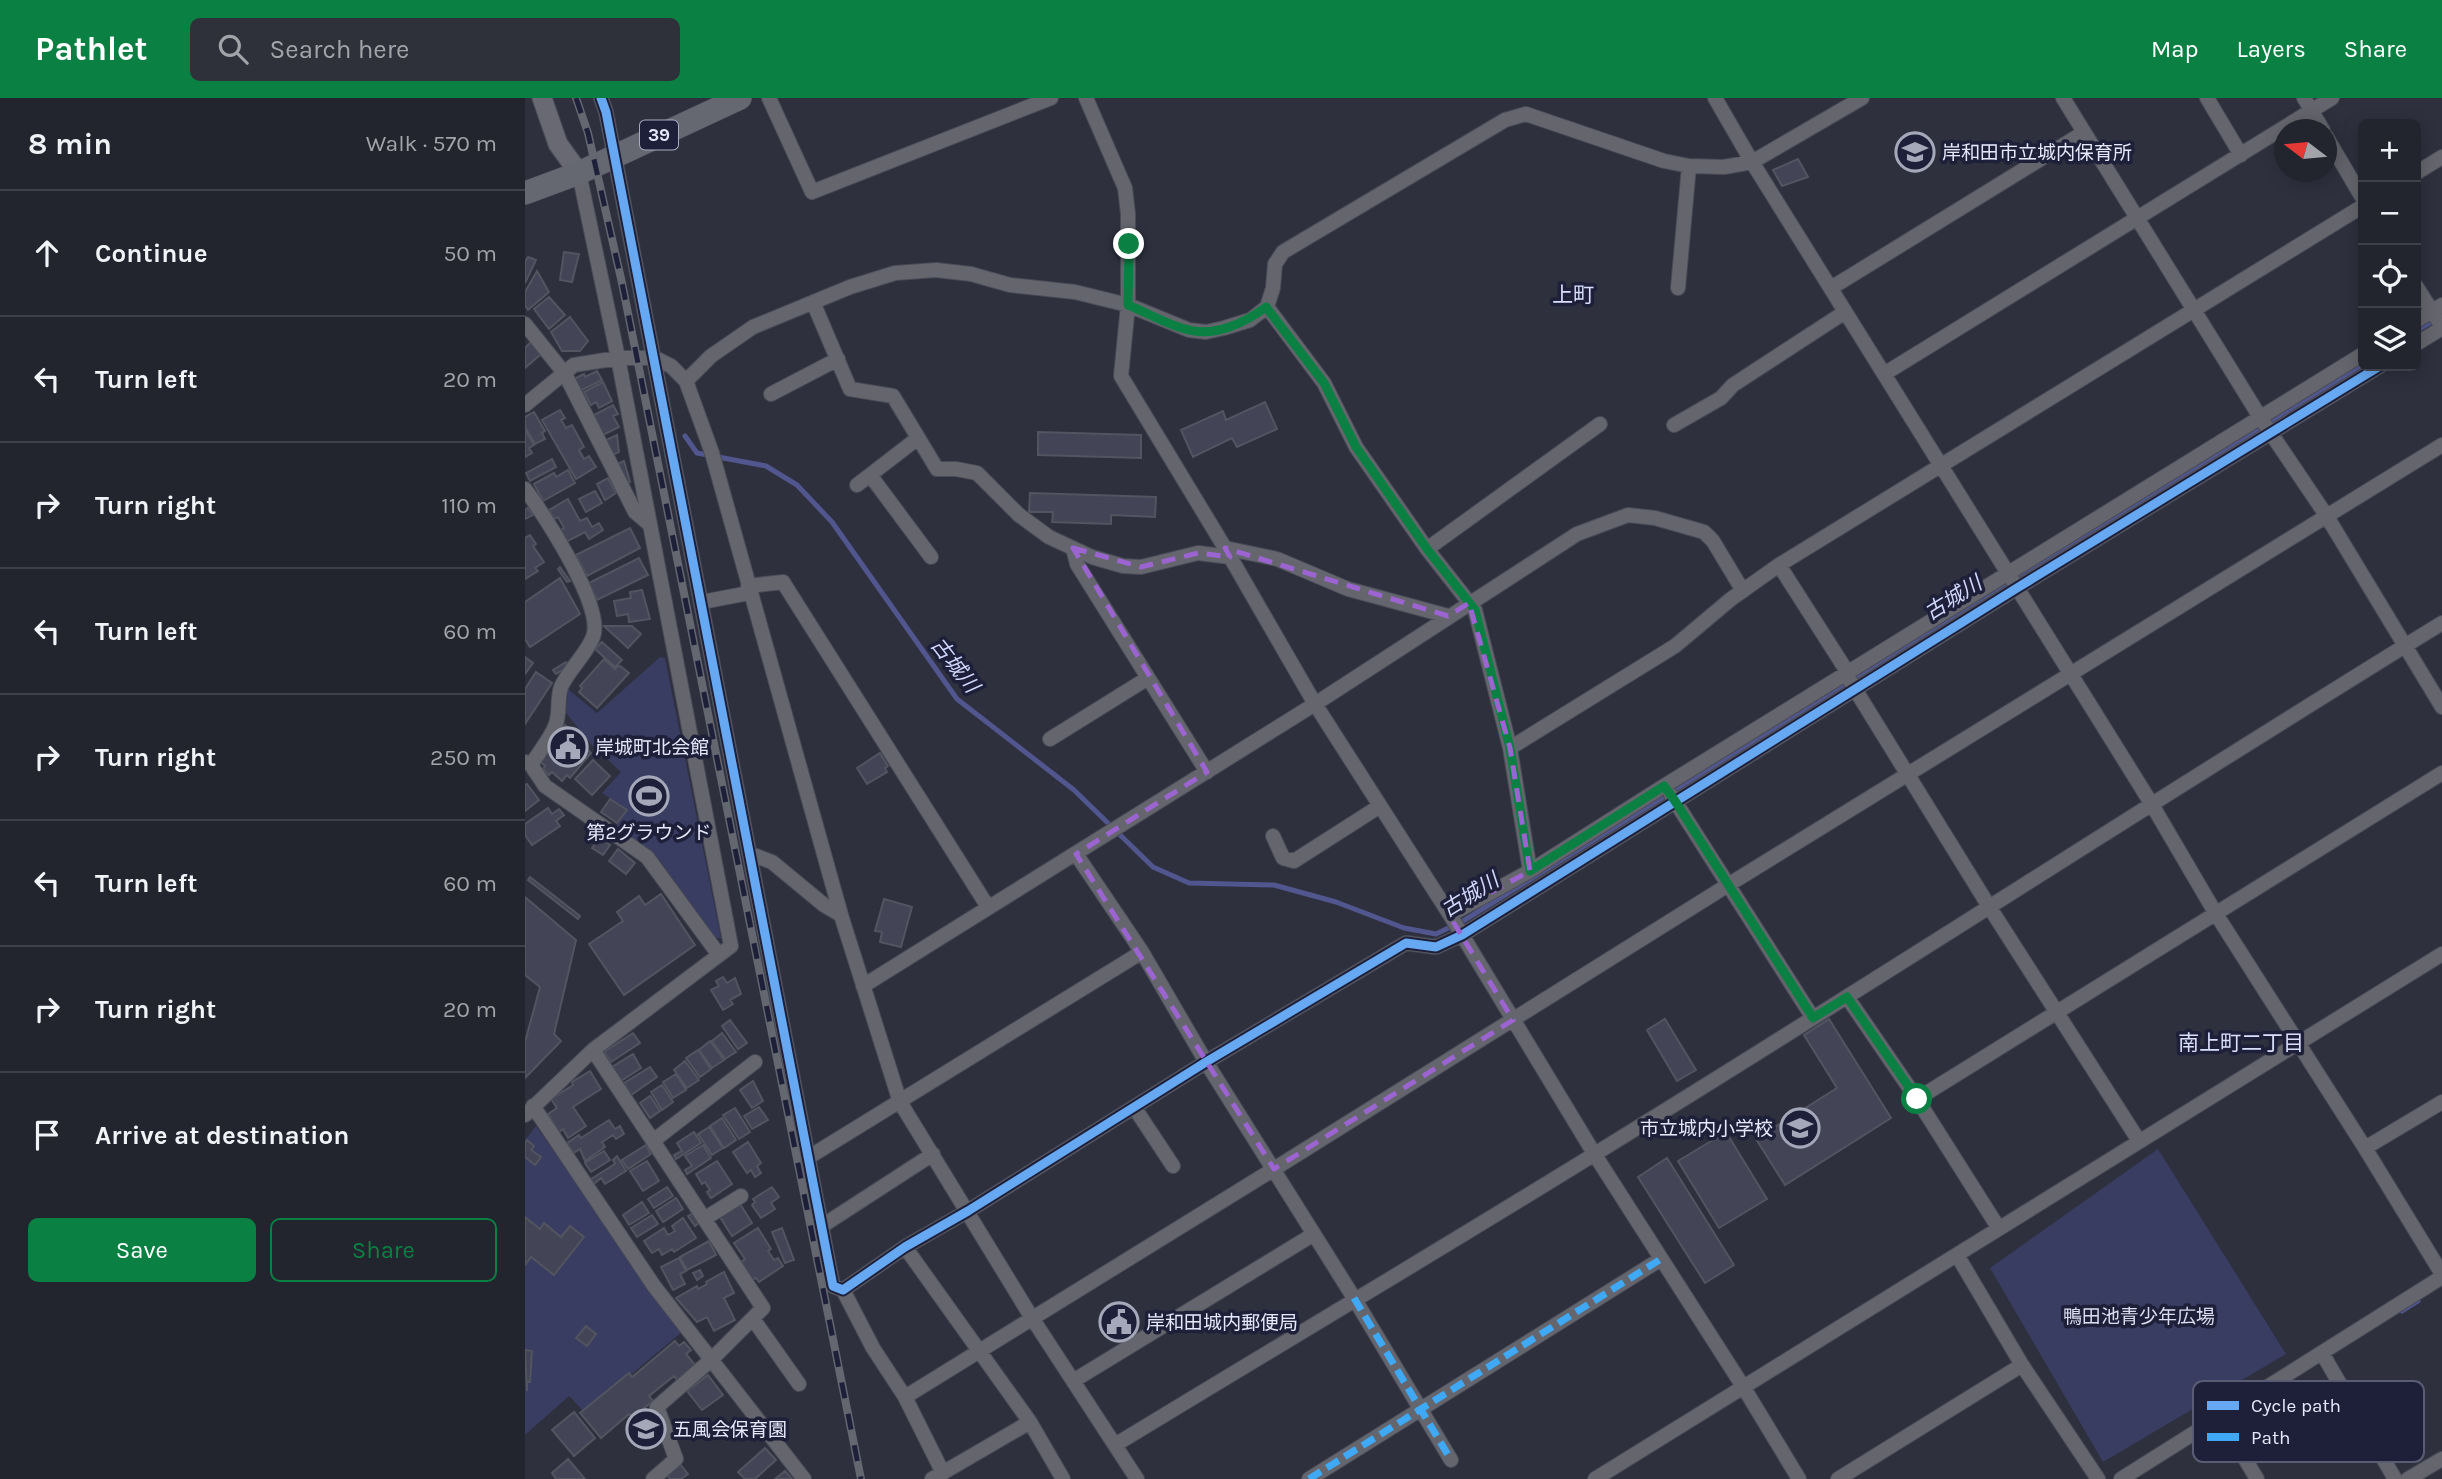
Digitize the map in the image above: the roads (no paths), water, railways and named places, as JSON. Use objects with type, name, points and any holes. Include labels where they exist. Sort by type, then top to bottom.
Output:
[{"type":"main road","name":"39","points":[[525,193],[579,173],[740,98]]},
{"type":"street","points":[[542,98],[558,144],[579,173],[618,358],[731,946],[593,1050],[529,1110],[655,1286],[804,1479]]},
{"type":"street","points":[[601,98],[615,155],[655,358],[833,1286],[843,1290],[873,1348],[905,1397],[937,1476],[1030,1422]]},
{"type":"street","points":[[769,98],[811,192],[1051,98]]},
{"type":"street","points":[[1086,98],[1125,188],[1128,214],[1128,305],[1121,376],[1228,552],[1315,704],[1450,915],[1595,1155],[1744,1388],[1798,1479]]},
{"type":"street","points":[[1526,114],[1528,98]]},
{"type":"street","points":[[1715,98],[1752,162],[2151,803],[2216,914],[2365,1148],[2442,1276],[2277,1381]]},
{"type":"street","points":[[686,382],[711,356],[753,327],[850,287],[895,273],[936,270],[971,274],[1010,285],[1075,292],[1128,305],[1189,330],[1206,332],[1250,320],[1266,307],[1273,288],[1275,264],[1283,251],[1504,120],[1526,114],[1664,161],[1689,166],[1724,167],[1752,162],[1862,98]]},
{"type":"street","points":[[2063,98],[2260,417],[2326,515],[2442,707]]},
{"type":"street","points":[[2207,98],[2241,155]]},
{"type":"street","points":[[1884,374],[2241,155],[2308,104],[2332,98]]},
{"type":"street","points":[[1831,288],[2083,133]]},
{"type":"street","points":[[2337,155],[2358,190]]},
{"type":"street","points":[[2421,170],[2442,157]]},
{"type":"street","points":[[1678,288],[1689,166]]},
{"type":"street","points":[[1510,748],[1675,646],[1779,565],[2358,209]]},
{"type":"street","points":[[2421,291],[2437,309],[2442,328],[2421,341]]},
{"type":"street","points":[[813,302],[851,389],[893,396],[937,469],[977,473],[1019,515],[1049,537],[1092,557],[1123,566],[1142,567],[1198,553],[1228,552],[1277,559],[1348,589],[1448,616]]},
{"type":"street","points":[[1266,307],[1324,383],[1356,447],[1427,549],[1475,610],[1510,748],[1530,871]]},
{"type":"street","points":[[2421,318],[2437,309]]},
{"type":"street","points":[[1674,425],[1721,398],[1733,385],[1845,312]]},
{"type":"street","points":[[525,324],[565,374],[635,512],[649,524]]},
{"type":"street","points":[[843,1290],[905,1247],[1406,943],[1436,947],[1462,935],[1855,689],[2012,581],[2260,417],[2358,357]]},
{"type":"street","points":[[525,405],[574,365],[618,358],[655,358],[671,366],[686,382],[712,453],[841,915],[900,1102],[1033,1318],[1137,1479]]},
{"type":"street","points":[[771,394],[838,359]]},
{"type":"street","points":[[1450,915],[1530,871],[1847,674],[2271,432],[2372,371]]},
{"type":"street","points":[[1427,549],[1600,424]]},
{"type":"street","points":[[857,485],[918,438]]},
{"type":"street","points":[[905,1397],[2442,444]]},
{"type":"street","points":[[870,475],[931,556]]},
{"type":"street","points":[[525,489],[570,562],[596,621],[593,636],[562,685],[558,696],[556,725],[528,764],[545,786],[647,857],[719,955]]},
{"type":"street","points":[[863,986],[1315,704],[1577,534],[1628,515],[1655,518],[1704,532],[1713,541],[1743,591]]},
{"type":"street","points":[[1073,548],[1077,564],[1207,772]]},
{"type":"street","points":[[1779,565],[1990,908],[2139,1141]]},
{"type":"street","points":[[702,602],[748,589],[783,583],[988,907]]},
{"type":"street","points":[[1115,1445],[1354,1298],[1595,1155],[2442,622]]},
{"type":"street","points":[[1049,739],[1148,678]]},
{"type":"street","points":[[1917,1099],[2442,773]]},
{"type":"street","points":[[1664,786],[1813,1018]]},
{"type":"street","points":[[1273,836],[1283,858],[1294,861],[1380,806]]},
{"type":"street","points":[[751,854],[772,862],[824,905],[841,915]]},
{"type":"street","points":[[1076,854],[1142,952],[1206,1062],[1354,1298],[1451,1460]]},
{"type":"street","points":[[809,1157],[1142,952]]},
{"type":"street","points":[[1595,1479],[2442,954]]},
{"type":"street","points":[[1847,997],[1917,1099],[1998,1227]]},
{"type":"street","points":[[593,1050],[763,1308],[712,1359],[657,1407],[677,1460],[653,1479]]},
{"type":"street","points":[[653,1141],[755,1062]]},
{"type":"street","points":[[2365,1148],[2442,1102]]},
{"type":"street","points":[[1134,1107],[1173,1166]]},
{"type":"street","points":[[822,1226],[933,1154]]},
{"type":"street","points":[[704,1219],[741,1196]]},
{"type":"street","points":[[1073,1381],[1314,1234]]},
{"type":"street","points":[[905,1247],[1030,1422],[1063,1479]]},
{"type":"street","points":[[1957,1255],[2022,1365],[2098,1479]]},
{"type":"street","points":[[1309,1479],[1661,1259]]},
{"type":"street","points":[[753,1319],[799,1384]]},
{"type":"street","points":[[2322,1353],[2338,1381]]},
{"type":"street","points":[[1838,1479],[2022,1365]]},
{"type":"street","points":[[2121,1479],[2193,1434]]},
{"type":"street","points":[[2247,1462],[2257,1479]]},
{"type":"street","points":[[2385,1462],[2395,1479]]},
{"type":"street","points":[[2408,1479],[2440,1464]]},
{"type":"waterway","name":"古城川","points":[[2421,328],[2436,319]]},
{"type":"waterway","name":"古城川","points":[[685,436],[697,453],[766,466],[797,485],[832,522],[957,699],[1074,790],[1153,867],[1189,883],[1274,885],[1336,902],[1404,928],[1436,934],[1463,921],[2358,367]]},
{"type":"waterway","points":[[2402,1311],[2418,1301]]},
{"type":"railway","points":[[576,98],[588,133],[622,283],[861,1479]]},
{"type":"place","name":"岸和田市立城内保育所","points":[[1915,152]]},
{"type":"place","name":"岸城町北会館","points":[[568,747]]},
{"type":"place","name":"第2グラウンド","points":[[649,796]]},
{"type":"place","name":"市立城内小学校","points":[[1800,1128]]},
{"type":"place","name":"岸和田城内郵便局","points":[[1119,1322]]},
{"type":"place","name":"五風会保育園","points":[[646,1429]]},
{"type":"district","name":"上町","points":[[1573,295]]},
{"type":"district","name":"南上町二丁目","points":[[2241,1043]]},
{"type":"park label","name":"鴨田池青少年広場","points":[[2139,1316]]}]
